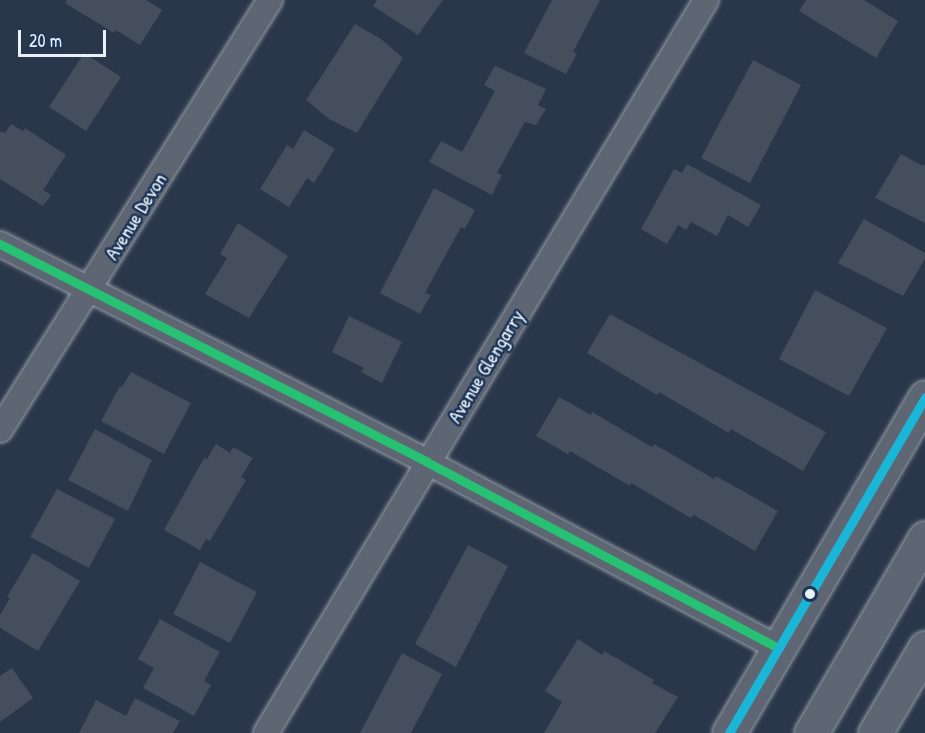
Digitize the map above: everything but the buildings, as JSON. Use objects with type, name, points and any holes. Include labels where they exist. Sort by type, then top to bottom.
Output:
[{"type":"main road","points":[[729,733],[925,397]]},
{"type":"main road","points":[[811,733],[925,538]]},
{"type":"main road","points":[[875,733],[925,648]]},
{"type":"street","name":"Avenue Devon","points":[[0,430],[270,0]]},
{"type":"street","name":"Avenue Glengarry","points":[[266,733],[706,0]]},
{"type":"street","points":[[0,244],[427,462],[778,648]]},
{"type":"transit line","points":[[0,244],[427,462],[778,648]]},
{"type":"transit line","points":[[729,733],[925,397]]}]
